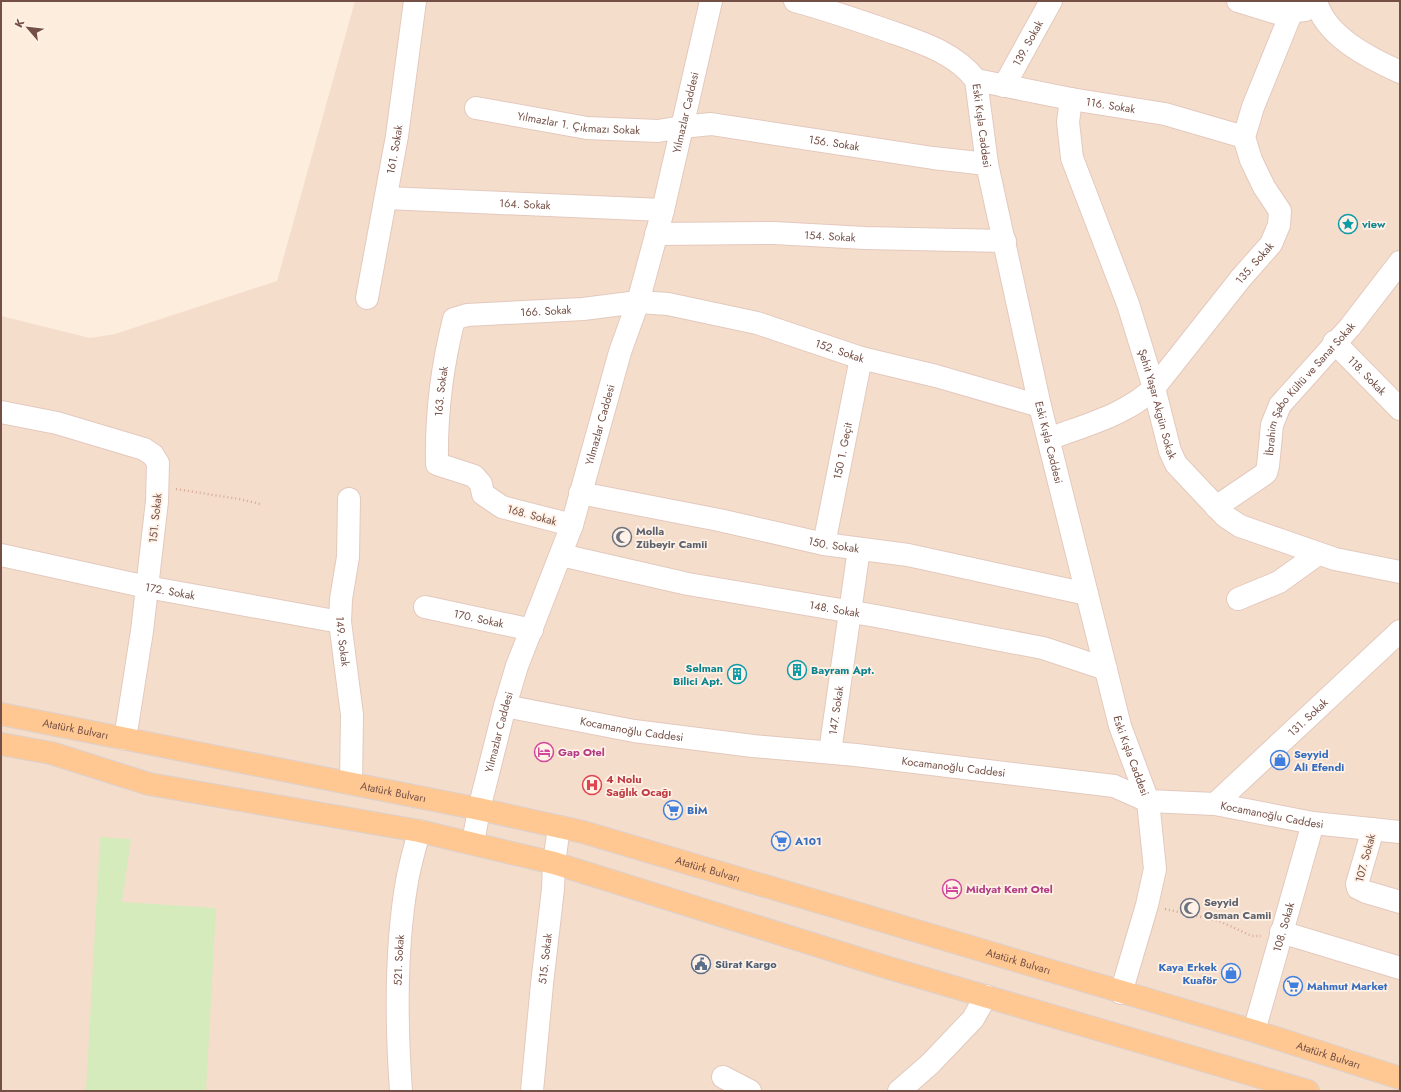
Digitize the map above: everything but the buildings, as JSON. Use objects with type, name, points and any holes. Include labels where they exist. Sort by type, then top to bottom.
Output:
[{"type":"main road","name":"Atatürk Bulvarı","points":[[1,714],[351,783],[583,832],[1120,993],[1254,1031],[1400,1078]]},
{"type":"main road","points":[[1,744],[51,753],[149,784],[419,831],[554,863],[986,996],[1308,1091]]},
{"type":"street","name":"161. Sokak","points":[[367,298],[397,136],[415,1]]},
{"type":"street","name":"Yılmazlar Caddesi","points":[[473,843],[479,809],[505,706],[517,666],[572,525],[620,352],[638,302],[663,210],[700,56],[711,1]]},
{"type":"street","name":"Eski Kışla Caddesi","points":[[795,1],[830,10],[927,45],[952,58],[969,71],[976,80],[987,164],[1040,406],[1120,726],[1148,800],[1155,869],[1147,905],[1120,993]]},
{"type":"street","name":"139. Sokak","points":[[1004,86],[1051,1]]},
{"type":"street","points":[[1238,1],[1277,12],[1292,11],[1317,5],[1326,24],[1348,42],[1385,65],[1400,72]]},
{"type":"street","points":[[1244,137],[1253,107],[1292,11]]},
{"type":"street","name":"116. Sokak","points":[[976,80],[1071,99],[1164,114],[1244,137]]},
{"type":"street","name":"Şehit Yaşar Akgün Sokak","points":[[1071,99],[1068,122],[1072,158],[1128,304],[1154,388],[1170,451],[1176,464],[1225,516],[1240,526],[1335,559],[1400,572]]},
{"type":"street","name":"Yılmazlar 1. Çıkmazı Sokak","points":[[476,108],[587,128],[658,131],[682,127]]},
{"type":"street","name":"156. Sokak","points":[[682,127],[711,124],[933,158],[987,164]]},
{"type":"street","name":"135. Sokak","points":[[1049,438],[1133,406],[1154,388],[1240,278],[1271,244],[1279,225],[1280,212],[1264,187],[1251,160],[1244,137]]},
{"type":"street","name":"164. Sokak","points":[[386,198],[663,210]]},
{"type":"street","name":"154. Sokak","points":[[656,234],[774,233],[865,238],[1005,241]]},
{"type":"street","name":"İbrahim Şabo Kültü ve Sanat Sokak","points":[[1216,507],[1266,472],[1268,466],[1272,424],[1280,405],[1334,342],[1350,327],[1400,262]]},
{"type":"street","name":"166. Sokak","points":[[454,319],[467,315],[583,309],[638,302]]},
{"type":"street","name":"152. Sokak","points":[[638,302],[668,304],[757,323],[862,358],[936,376],[1040,406]]},
{"type":"street","name":"163. Sokak","points":[[437,464],[436,447],[444,360],[454,319]]},
{"type":"street","name":"118. Sokak","points":[[1334,342],[1400,409]]},
{"type":"street","name":"150 1. Geçit","points":[[824,544],[862,358]]},
{"type":"street","name":"151. Sokak","points":[[1,412],[57,423],[144,449],[153,455],[158,463],[158,486],[142,631],[125,739]]},
{"type":"street","name":"168. Sokak","points":[[437,464],[474,476],[480,484],[483,494],[502,507],[572,525]]},
{"type":"street","name":"150. Sokak","points":[[580,493],[719,520],[824,544],[908,555],[1087,594]]},
{"type":"street","name":"149. Sokak","points":[[349,499],[348,557],[341,599],[340,622],[352,715],[351,783]]},
{"type":"street","name":"147. Sokak","points":[[830,752],[859,549]]},
{"type":"street","points":[[1238,599],[1279,582],[1318,554]]},
{"type":"street","name":"172. Sokak","points":[[1,555],[147,587],[340,622]]},
{"type":"street","name":"148. Sokak","points":[[561,555],[688,584],[851,612],[1043,648],[1106,669]]},
{"type":"street","name":"170. Sokak","points":[[426,607],[532,630]]},
{"type":"street","name":"131. Sokak","points":[[1214,804],[1400,631]]},
{"type":"street","name":"Kocamanoğlu Caddesi","points":[[505,706],[634,731],[753,746],[830,752],[1114,786],[1148,800],[1214,804],[1314,823],[1400,832]]},
{"type":"street","name":"108. Sokak","points":[[1254,1031],[1281,932],[1314,823]]},
{"type":"street","name":"515. Sokak","points":[[532,1091],[542,984],[554,889],[554,863],[559,827]]},
{"type":"street","name":"107. Sokak","points":[[1373,829],[1356,884],[1358,888],[1366,892],[1400,902]]},
{"type":"street","name":"521. Sokak","points":[[401,1091],[397,1042],[398,952],[407,881],[419,831]]},
{"type":"street","points":[[1281,932],[1400,968]]},
{"type":"street","points":[[900,1091],[930,1064],[973,1019],[986,996]]},
{"type":"street","points":[[723,1077],[750,1091]]},
{"type":"path","points":[[158,486],[232,497],[260,504]]},
{"type":"path","points":[[1147,905],[1219,921],[1252,936],[1276,935],[1281,932]]},
{"type":"shaded area","points":[[355,1],[1400,1],[1400,1091],[1,1091],[1,316],[90,338],[115,334],[277,281]]},
{"type":"green space","points":[[100,837],[131,839],[122,902],[216,908],[206,1091],[86,1091]]},
{"type":"place","name":"view","points":[[1348,224]]},
{"type":"place","name":"Molla Zübeyir Camii","points":[[622,537]]},
{"type":"place","name":"Bayram Apt.","points":[[797,670]]},
{"type":"place","name":"Selman Bilici Apt.","points":[[737,674]]},
{"type":"place","name":"Gap Otel","points":[[544,752]]},
{"type":"place","name":"Seyyid Ali Efendi","points":[[1280,760]]},
{"type":"place","name":"4 Nolu Sağlık Ocağı","points":[[592,785]]},
{"type":"place","name":"BİM","points":[[673,810]]},
{"type":"place","name":"A101","points":[[781,841]]},
{"type":"place","name":"Midyat Kent Otel","points":[[952,889]]},
{"type":"place","name":"Seyyid Osman Camii","points":[[1190,908]]},
{"type":"place","name":"Sürat Kargo","points":[[701,964]]},
{"type":"place","name":"Kaya Erkek Kuaför","points":[[1231,973]]},
{"type":"place","name":"Mahmut Market","points":[[1293,986]]}]
